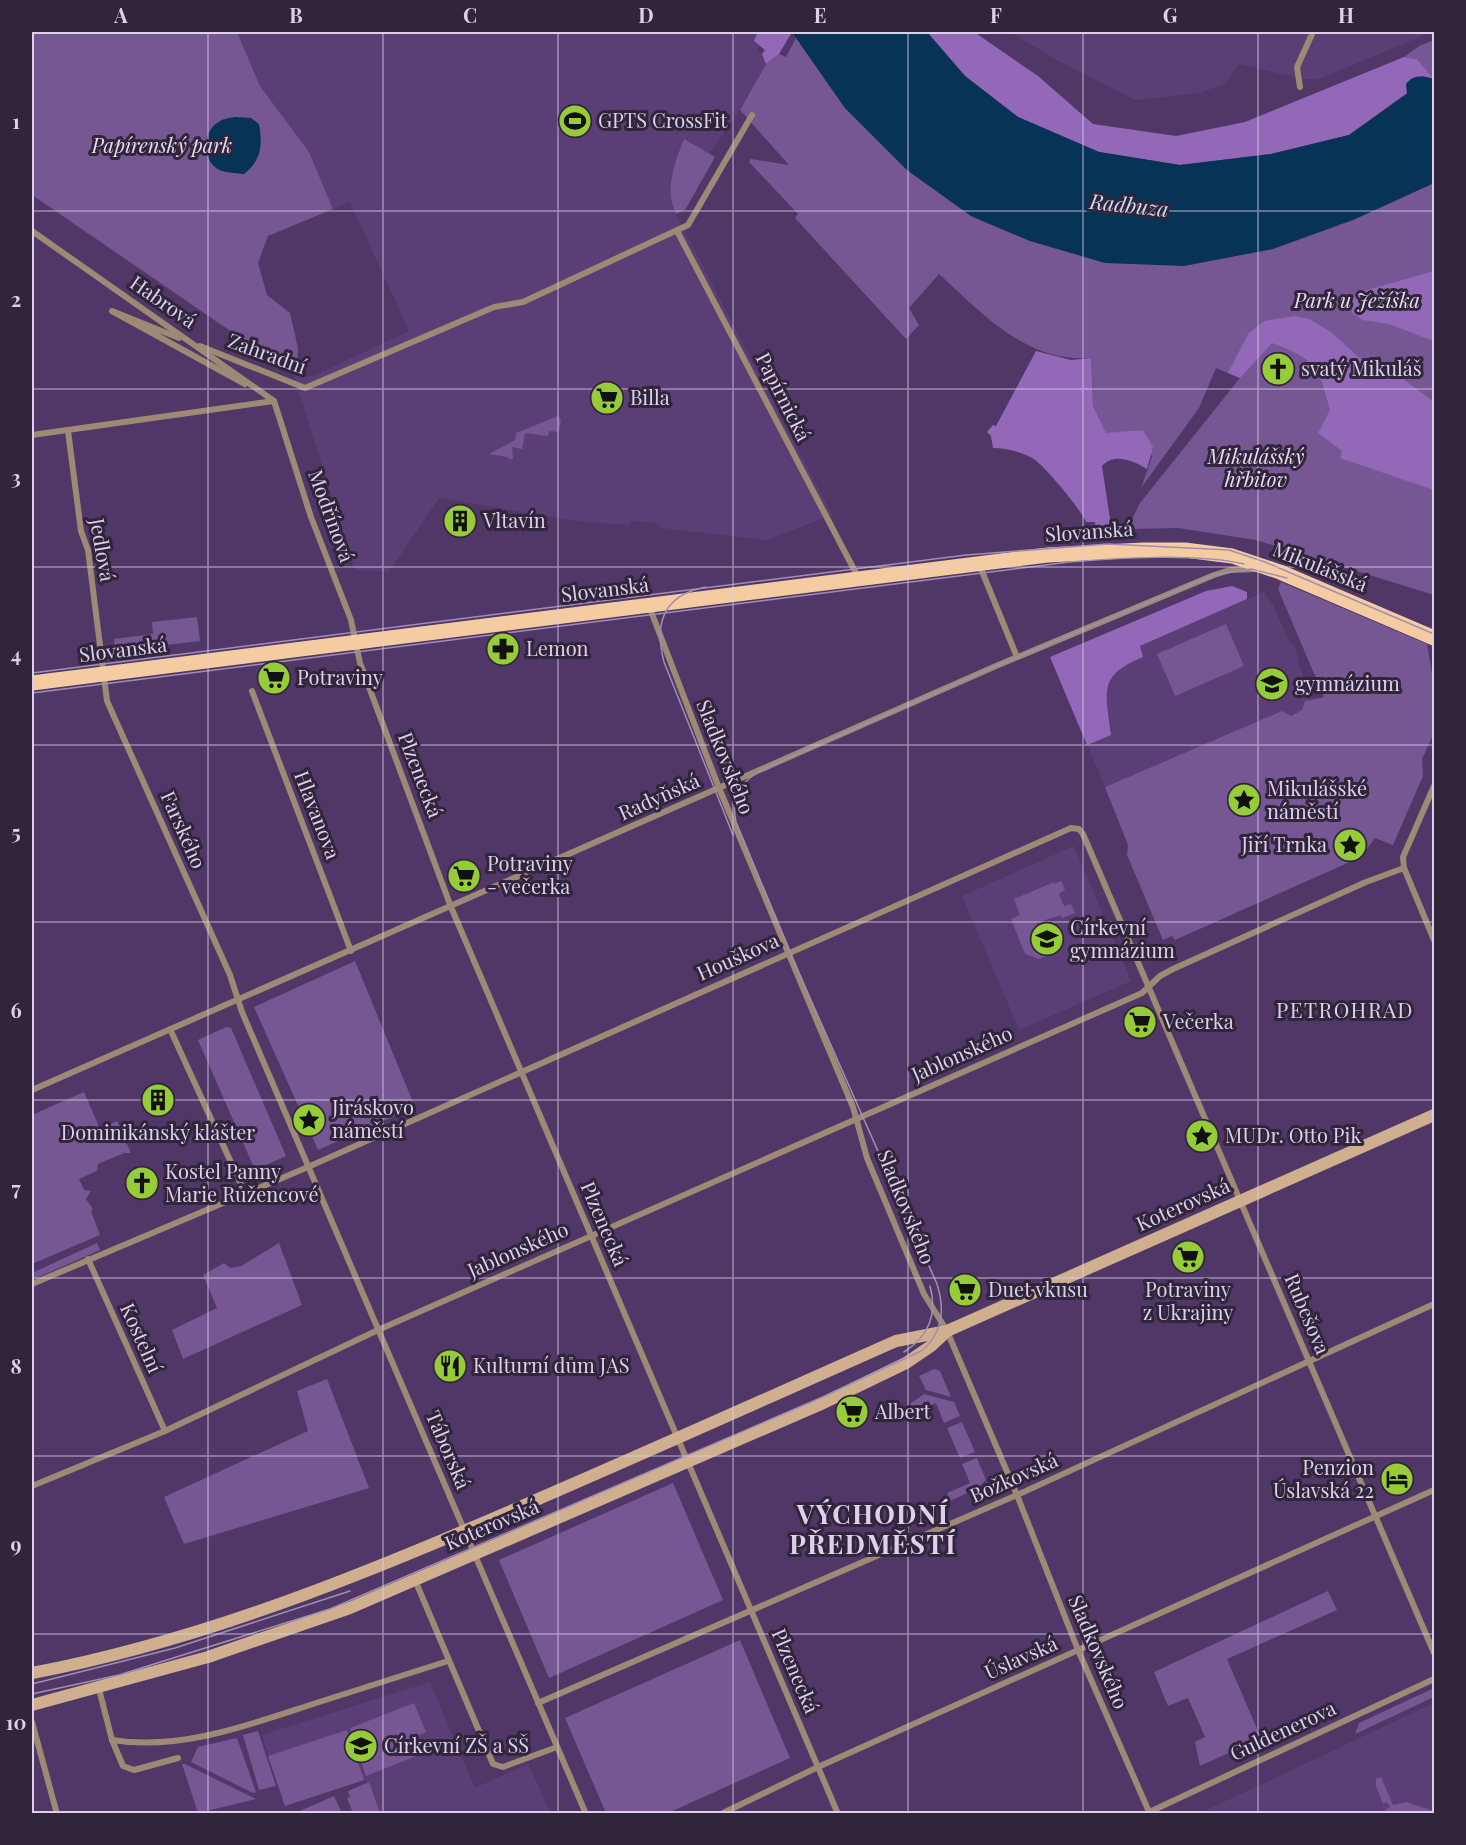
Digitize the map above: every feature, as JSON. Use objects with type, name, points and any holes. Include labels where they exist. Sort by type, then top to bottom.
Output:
[{"type":"main road","name":"Slovanská","points":[[32,683],[979,564],[1114,550],[1185,550]]},
{"type":"main road","name":"Mikulášská","points":[[1185,550],[1232,556],[1281,572],[1434,638]]},
{"type":"street","points":[[1300,87],[1297,67],[1313,32]]},
{"type":"street","name":"Zahradní","points":[[274,401],[112,311],[305,388],[494,307],[523,302],[677,231],[692,220],[752,115]]},
{"type":"street","name":"Habrová","points":[[32,231],[274,401]]},
{"type":"street","name":"Papírnická","points":[[677,231],[859,579]]},
{"type":"street","points":[[32,435],[274,401]]},
{"type":"street","name":"Modřínová","points":[[274,401],[311,517],[351,620],[356,642]]},
{"type":"street","name":"Jedlová","points":[[68,431],[104,674]]},
{"type":"street","points":[[979,564],[1014,658],[1214,574],[1243,569],[1281,572]]},
{"type":"street","name":"Sladkovského","points":[[649,605],[719,788],[856,1119],[867,1158],[924,1294],[947,1331],[1017,1495],[1078,1650],[1148,1813]]},
{"type":"street","name":"Plzenecká","points":[[356,642],[360,663],[451,907],[838,1814]]},
{"type":"street","name":"Radyňská","points":[[351,951],[1014,658]]},
{"type":"street","name":"Farského","points":[[104,674],[107,701],[230,975],[237,998]]},
{"type":"street","name":"Hlavanova","points":[[252,691],[351,951]]},
{"type":"street","points":[[1434,786],[1405,848],[1404,868],[1434,940]]},
{"type":"street","name":"Houškova","points":[[308,1167],[418,1116],[1071,828],[1079,829],[1083,834],[1149,988]]},
{"type":"street","points":[[1149,988],[1160,976],[1173,969],[1366,882],[1404,868]]},
{"type":"street","points":[[32,1090],[237,998],[351,951]]},
{"type":"street","name":"Jablonského","points":[[32,1486],[165,1431],[378,1330],[1149,988]]},
{"type":"street","name":"Rubešova","points":[[1149,988],[1434,1653]]},
{"type":"street","points":[[32,1284],[308,1167],[237,998]]},
{"type":"street","points":[[170,1029],[245,1193]]},
{"type":"street","name":"Koterovská","points":[[32,1673],[112,1655],[225,1623],[386,1565],[896,1341],[947,1331],[1434,1115]]},
{"type":"street","name":"Táborská","points":[[308,1167],[586,1814]]},
{"type":"street","name":"Kostelní","points":[[88,1259],[165,1431]]},
{"type":"street","name":"Božkovská","points":[[538,1703],[1017,1495],[1434,1304]]},
{"type":"street","name":"Koterovská","points":[[32,1705],[99,1689],[305,1625],[415,1580],[819,1405],[906,1363],[931,1346],[947,1331]]},
{"type":"street","name":"Úslavská","points":[[721,1814],[818,1767],[1434,1490]]},
{"type":"street","points":[[415,1580],[493,1764],[503,1767],[557,1747]]},
{"type":"street","points":[[112,1740],[134,1744],[238,1729],[448,1660]]},
{"type":"street","name":"Guldenerova","points":[[1148,1813],[1434,1679]]},
{"type":"street","points":[[99,1689],[119,1761],[128,1769],[178,1758]]},
{"type":"street","points":[[32,1722],[57,1814]]},
{"type":"shaded area","points":[[237,32],[758,32],[754,41],[759,46],[757,51],[762,54],[766,64],[740,110],[672,207],[832,515],[766,540],[660,528],[660,524],[645,522],[631,521],[630,525],[575,521],[439,498],[389,572],[355,570],[293,373],[302,377],[313,376],[409,331],[350,202],[333,209],[309,152],[260,86]]},
{"type":"shaded area","points":[[1009,32],[1432,32],[1319,79],[1302,79],[1240,64],[1224,84],[1199,93],[1135,100],[1057,60]]},
{"type":"shaded area","points":[[1264,592],[1273,605],[1290,643],[1293,643],[1299,657],[1297,661],[1313,697],[1305,701],[1303,710],[1291,716],[1281,712],[1105,787],[1060,681]]},
{"type":"shaded area","name":"Církevní gymnázium","points":[[1074,846],[1131,981],[1019,1030],[962,896]]},
{"type":"shaded area","name":"Církevní ZŠ a SŠ","points":[[430,1682],[475,1788],[528,1764],[551,1813],[353,1813],[369,1782],[364,1780],[285,1806],[262,1735]]},
{"type":"shaded area","points":[[1434,1703],[1434,1813],[1198,1814],[1260,1785]]},
{"type":"green space","name":"Papírenský park","points":[[32,32],[237,32],[260,86],[309,152],[333,209],[268,236],[258,263],[267,295],[290,313],[298,348],[297,371],[280,365],[32,195]]},
{"type":"green space","points":[[758,32],[792,32],[779,54],[766,64],[762,54],[765,50],[754,41]]},
{"type":"green space","points":[[927,32],[974,32],[1038,76],[1093,124],[1176,136],[1245,122],[1404,57],[1417,59],[1434,79],[1422,76],[1407,93],[1349,135],[1271,154],[1180,165],[1099,152],[1018,117],[965,76]]},
{"type":"green space","points":[[796,38],[845,108],[907,170],[971,216],[1030,241],[1353,220],[1434,183],[1434,595],[1256,540],[1178,528],[1131,529],[1131,521],[1140,503],[1240,378],[1216,368],[1199,408],[1141,488],[1152,457],[1143,430],[1106,434],[1093,406],[1091,358],[1046,353],[1026,344],[989,319],[939,274],[909,308],[919,325],[906,339],[795,218],[798,214],[749,162],[751,159],[789,165],[740,110],[766,64],[779,54],[786,57]]},
{"type":"green space","points":[[1434,40],[1434,79],[1417,59],[1404,57],[1419,46]]},
{"type":"green space","points":[[684,139],[715,157],[685,210],[676,214],[671,195],[672,176]]},
{"type":"green space","name":"Park u Ježíška","points":[[1434,271],[1434,341],[1389,324],[1363,320],[1352,313],[1353,299],[1357,293]]},
{"type":"green space","points":[[1294,316],[1309,319],[1331,332],[1376,373],[1402,378],[1434,402],[1434,490],[1340,458],[1342,451],[1318,433],[1330,410],[1322,383],[1313,366],[1298,354],[1272,343],[1240,378],[1228,373],[1248,334],[1264,321]]},
{"type":"green space","points":[[1036,351],[1071,360],[1091,358],[1093,406],[1106,433],[1143,430],[1153,447],[1147,469],[1124,459],[1112,459],[1102,466],[1112,532],[1096,533],[1095,522],[1086,522],[1063,489],[1034,459],[1014,451],[993,448],[991,436],[987,432],[993,425],[996,426]]},
{"type":"green space","points":[[558,416],[561,420],[559,432],[549,431],[548,436],[525,433],[522,449],[512,447],[513,458],[510,460],[508,457],[489,454],[515,440],[516,433]]},
{"type":"green space","name":"Mikulášské náměstí","points":[[1281,582],[1427,644],[1434,685],[1434,733],[1422,759],[1423,776],[1393,845],[1375,838],[1361,857],[1175,940],[1172,936],[1163,940],[1127,855],[1128,845],[1105,787],[1282,711],[1291,716],[1302,710],[1305,701],[1324,697],[1278,589]]},
{"type":"green space","points":[[1232,586],[1247,592],[1247,599],[1140,646],[1143,657],[1118,671],[1111,678],[1108,687],[1107,707],[1111,735],[1087,745],[1050,657],[1206,591]]},
{"type":"green space","points":[[197,617],[200,641],[115,651],[114,639],[153,634],[152,622]]},
{"type":"green space","points":[[1226,624],[1244,666],[1175,696],[1157,654]]},
{"type":"green space","points":[[1061,881],[1065,890],[1059,894],[1064,906],[1071,904],[1075,913],[1036,923],[1049,955],[1039,959],[1025,954],[1011,919],[1020,915],[1014,899]]},
{"type":"green space","points":[[355,961],[415,1107],[318,1150],[254,1007]]},
{"type":"green space","points":[[226,1027],[231,1028],[286,1156],[255,1170],[198,1040]]},
{"type":"green space","points":[[84,1092],[100,1129],[117,1121],[131,1153],[124,1153],[98,1164],[97,1171],[79,1179],[84,1190],[91,1191],[86,1199],[93,1209],[91,1211],[100,1235],[32,1264],[32,1115]]},
{"type":"green space","points":[[97,1243],[100,1250],[32,1280],[32,1273]]},
{"type":"green space","points":[[279,1243],[302,1305],[183,1359],[172,1330],[217,1308],[203,1275],[224,1263],[230,1268],[241,1266]]},
{"type":"green space","points":[[934,1369],[940,1371],[951,1397],[926,1390],[919,1376]]},
{"type":"green space","points":[[327,1379],[369,1488],[184,1544],[164,1497],[308,1431],[297,1391]]},
{"type":"green space","points":[[924,1394],[954,1402],[960,1416],[944,1423],[936,1403],[913,1413],[910,1404]]},
{"type":"green space","points":[[962,1422],[975,1452],[960,1458],[947,1428]]},
{"type":"green space","points":[[977,1458],[986,1480],[976,1489],[950,1501],[947,1493],[970,1483],[962,1464]]},
{"type":"green space","points":[[673,1483],[723,1600],[549,1678],[499,1560]]},
{"type":"green space","points":[[1328,1591],[1337,1610],[1227,1659],[1261,1738],[1200,1766],[1195,1742],[1205,1737],[1188,1698],[1168,1706],[1154,1672]]},
{"type":"green space","points":[[740,1640],[790,1758],[668,1813],[606,1813],[565,1718]]},
{"type":"green space","points":[[1434,1688],[1434,1697],[1355,1734],[1359,1723]]},
{"type":"green space","points":[[414,1703],[426,1732],[412,1739],[419,1755],[366,1776],[350,1728]]},
{"type":"green space","points":[[347,1730],[364,1780],[285,1806],[268,1756]]},
{"type":"green space","points":[[258,1731],[276,1786],[259,1790],[243,1735]]},
{"type":"green space","points":[[237,1738],[256,1792],[253,1793],[191,1762],[198,1747]]},
{"type":"green space","points":[[182,1764],[185,1764],[256,1799],[198,1813]]},
{"type":"green space","points":[[1381,1777],[1393,1805],[1406,1802],[1434,1811],[1434,1813],[1387,1813],[1385,1810],[1390,1807],[1387,1802],[1383,1804],[1376,1786],[1376,1779]]},
{"type":"green space","points":[[369,1782],[380,1813],[353,1813],[347,1798],[350,1797],[348,1791]]},
{"type":"green space","points":[[334,1796],[342,1813],[295,1813]]},
{"type":"water","name":"Radbuza","points":[[792,32],[927,32],[965,76],[1018,117],[1099,152],[1180,165],[1271,154],[1349,135],[1407,94],[1406,84],[1409,81],[1419,77],[1430,78],[1434,79],[1434,183],[1353,220],[1273,249],[1184,266],[1105,263],[1030,241],[971,216],[907,170],[845,108]]},
{"type":"water","points":[[235,117],[251,118],[259,124],[261,139],[259,152],[254,164],[244,174],[219,170],[211,163],[206,152],[207,139],[212,127],[221,121]]},
{"type":"tram line","points":[[32,673],[966,555],[1108,544],[1229,550],[1265,562],[1434,634]]},
{"type":"tram line","points":[[32,693],[1069,562],[1181,557],[1244,564]]},
{"type":"tram line","points":[[32,1694],[119,1675],[330,1609],[825,1396],[923,1350],[935,1335],[941,1320],[941,1303],[937,1284],[794,962],[736,822],[735,803],[740,789],[751,777],[766,768],[996,666],[1214,575],[1251,569],[1287,578]]},
{"type":"tram line","points":[[706,587],[691,591],[671,604],[662,623],[661,648],[664,662],[733,835]]},
{"type":"tram line","points":[[904,1352],[920,1339],[929,1324],[933,1306],[930,1286]]},
{"type":"tram line","points":[[32,1684],[175,1648],[350,1591]]},
{"type":"place","name":"GPTS CrossFit","points":[[575,121]]},
{"type":"place","name":"svatý Mikuláš","points":[[1278,369]]},
{"type":"place","name":"Billa","points":[[607,398]]},
{"type":"place","name":"Vltavín","points":[[460,521]]},
{"type":"place","name":"Lemon","points":[[503,649]]},
{"type":"place","name":"Potraviny","points":[[274,678]]},
{"type":"place","name":"gymnázium","points":[[1272,684]]},
{"type":"place","name":"Mikulášské náměstí","points":[[1244,800]]},
{"type":"place","name":"Jiří Trnka","points":[[1350,845]]},
{"type":"place","name":"Potraviny - večerka","points":[[464,876]]},
{"type":"place","name":"Církevní gymnázium","points":[[1047,939]]},
{"type":"place","name":"Večerka","points":[[1140,1022]]},
{"type":"place","name":"Dominikánský klášter","points":[[158,1100]]},
{"type":"place","name":"Jiráskovo náměstí","points":[[309,1120]]},
{"type":"place","name":"MUDr. Otto Pik","points":[[1202,1136]]},
{"type":"place","name":"Kostel Panny Marie Růžencové","points":[[142,1183]]},
{"type":"place","name":"Potraviny z Ukrajiny","points":[[1188,1257]]},
{"type":"place","name":"Duet vkusu","points":[[965,1290]]},
{"type":"place","name":"Kulturní dům JAS","points":[[450,1366]]},
{"type":"place","name":"Albert","points":[[852,1412]]},
{"type":"place","name":"Penzion Úslavská 22","points":[[1397,1479]]},
{"type":"place","name":"Církevní ZŠ a SŠ","points":[[361,1746]]},
{"type":"district","name":"PETROHRAD","points":[[1345,1011]]},
{"type":"district","name":"VÝCHODNÍ PŘEDMĚSTÍ","points":[[873,1530]]},
{"type":"park label","name":"Mikulášský hřbitov","points":[[1256,468]]}]
